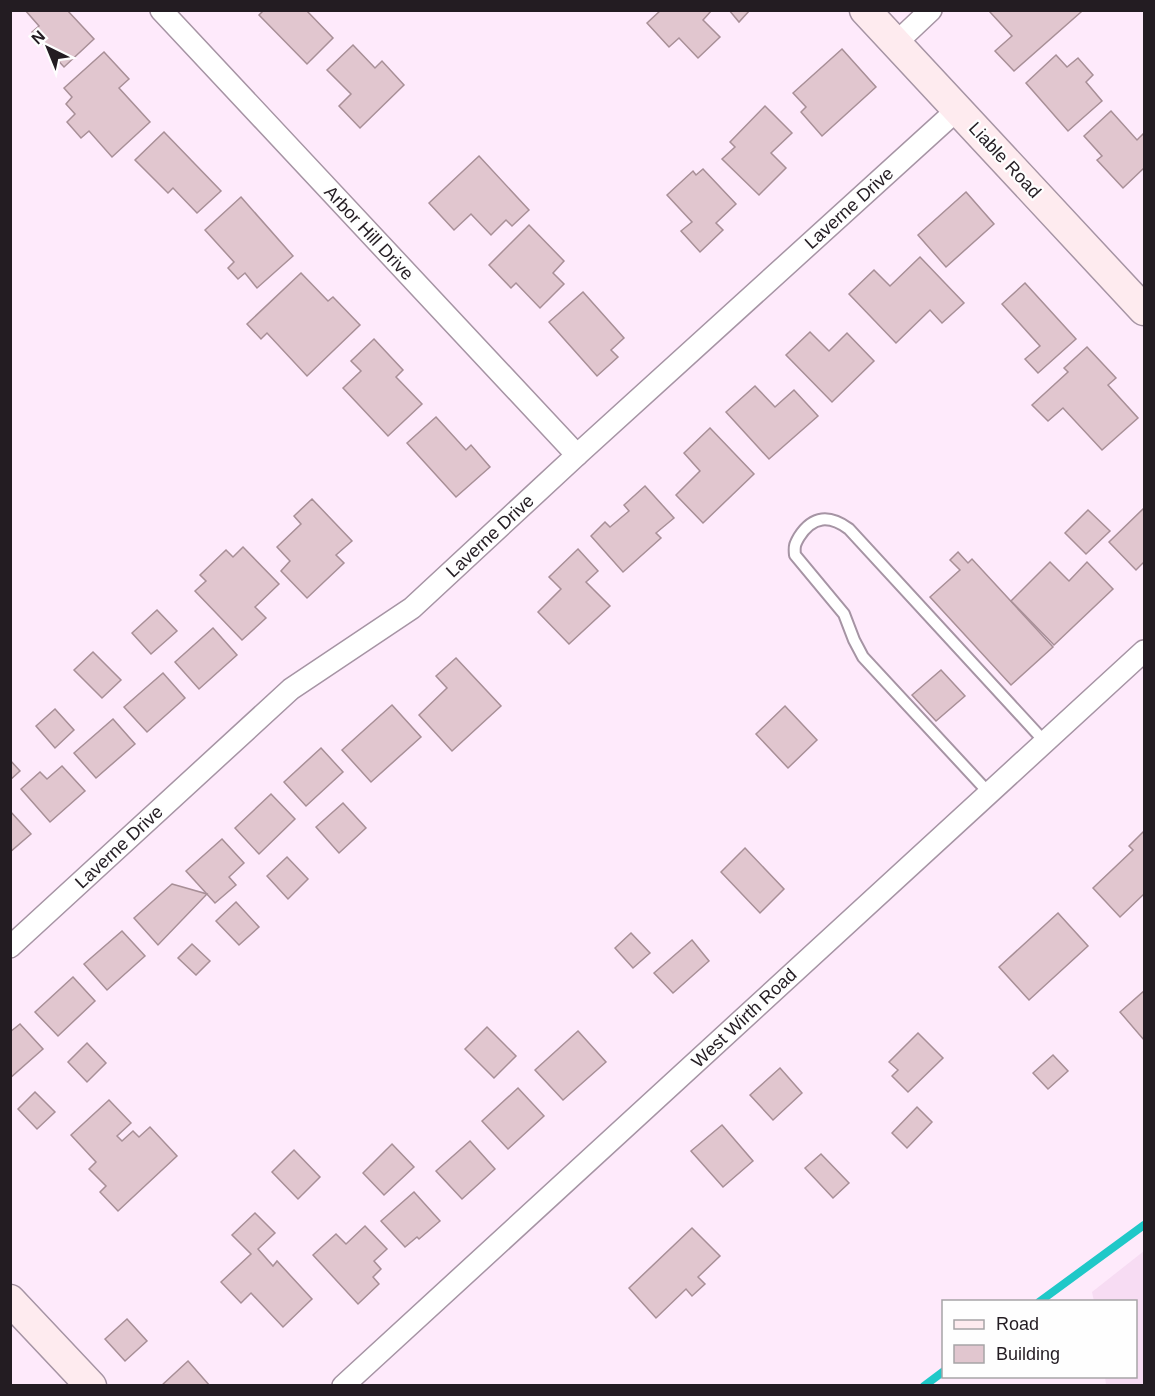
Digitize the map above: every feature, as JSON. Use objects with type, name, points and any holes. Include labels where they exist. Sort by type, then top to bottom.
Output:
[{"type":"street","name":"Arbor Hill Drive","points":[[161,10],[577,455]]},
{"type":"street","name":"Liable Road","points":[[865,10],[1144,310]]},
{"type":"street","points":[[896,44],[931,10]]},
{"type":"street","name":"Laverne Drive","points":[[10,947],[291,689],[412,608],[958,109]]},
{"type":"street","name":"West Wirth Road","points":[[343,1386],[1144,651]]},
{"type":"street","points":[[10,1300],[91,1386]]},
{"type":"lane","points":[[989,793],[863,657],[844,614],[795,555],[794,545],[812,521],[824,519],[838,521],[849,529],[1045,742]]},
{"type":"shaded area","points":[[1144,1251],[1144,1385],[1106,1385],[1105,1378],[1137,1378],[1137,1300],[1094,1300],[1092,1292]]},
{"type":"building","points":[[25,10],[67,10],[94,39],[64,67],[32,32],[39,26]]},
{"type":"building","points":[[264,10],[306,10],[333,38],[307,64],[259,15]]},
{"type":"building","points":[[661,10],[712,10],[703,20],[720,37],[698,58],[679,38],[669,47],[647,23]]},
{"type":"building","points":[[729,10],[750,10],[739,22]]},
{"type":"building","points":[[992,10],[1079,10],[1081,12],[1014,71],[995,51],[1012,36],[990,12]]},
{"type":"building","points":[[353,45],[375,68],[382,61],[404,85],[360,128],[339,106],[351,94],[327,70]]},
{"type":"building","points":[[842,49],[876,87],[822,136],[801,112],[806,107],[793,93]]},
{"type":"building","points":[[104,52],[129,79],[119,88],[150,122],[112,157],[89,131],[81,138],[67,122],[75,114],[66,104],[72,97],[64,88]]},
{"type":"building","points":[[1056,55],[1067,67],[1078,58],[1093,75],[1086,82],[1102,101],[1068,131],[1026,83]]},
{"type":"building","points":[[765,106],[792,133],[771,153],[786,168],[759,195],[722,159],[735,147],[730,142]]},
{"type":"building","points":[[1111,111],[1137,140],[1143,134],[1144,136],[1144,168],[1123,188],[1097,160],[1102,156],[1084,136]]},
{"type":"building","points":[[164,132],[221,191],[197,213],[173,188],[168,193],[135,160]]},
{"type":"building","points":[[479,156],[529,210],[512,226],[506,220],[491,235],[471,214],[454,230],[429,203]]},
{"type":"building","points":[[703,169],[736,204],[716,223],[723,230],[700,252],[681,231],[692,222],[667,195],[693,171],[696,175]]},
{"type":"building","points":[[966,192],[994,224],[946,267],[918,235]]},
{"type":"building","points":[[241,197],[293,256],[257,288],[245,273],[238,279],[228,268],[234,262],[205,230]]},
{"type":"building","points":[[529,225],[564,261],[553,273],[564,284],[540,308],[516,283],[511,288],[489,265]]},
{"type":"building","points":[[920,257],[964,303],[942,323],[930,310],[896,343],[849,294],[874,270],[890,286]]},
{"type":"building","points":[[301,273],[328,301],[333,297],[360,325],[307,376],[267,333],[261,339],[247,324]]},
{"type":"building","points":[[1025,283],[1076,339],[1038,373],[1025,359],[1040,346],[1002,304]]},
{"type":"building","points":[[583,292],[624,338],[611,350],[618,357],[597,376],[549,322]]},
{"type":"building","points":[[810,332],[829,351],[847,333],[874,361],[832,402],[786,355]]},
{"type":"building","points":[[374,339],[403,370],[396,377],[422,404],[388,436],[343,388],[361,371],[351,361]]},
{"type":"building","points":[[1087,347],[1116,378],[1108,385],[1138,418],[1102,450],[1063,408],[1048,421],[1032,405],[1068,372],[1064,368]]},
{"type":"building","points":[[755,386],[775,407],[794,390],[818,416],[769,459],[726,412]]},
{"type":"building","points":[[436,417],[466,450],[471,445],[490,467],[456,497],[407,443]]},
{"type":"building","points":[[710,428],[754,474],[703,523],[676,495],[700,471],[684,453]]},
{"type":"building","points":[[645,486],[674,518],[656,533],[661,538],[623,572],[591,536],[605,522],[610,527],[629,511],[624,505]]},
{"type":"building","points":[[312,499],[352,541],[336,555],[344,563],[307,598],[281,571],[290,561],[277,547],[301,524],[294,516]]},
{"type":"building","points":[[1144,508],[1144,562],[1136,570],[1109,542]]},
{"type":"building","points":[[1088,510],[1110,531],[1086,554],[1065,533]]},
{"type":"building","points":[[243,547],[279,584],[255,607],[266,618],[242,640],[195,591],[206,581],[200,575],[226,550],[233,557]]},
{"type":"building","points":[[578,549],[598,571],[586,582],[610,606],[569,644],[538,612],[561,589],[549,577]]},
{"type":"building","points":[[958,552],[968,563],[972,559],[1053,647],[1011,685],[930,597],[960,570],[950,560]]},
{"type":"building","points":[[1050,562],[1069,581],[1087,562],[1113,589],[1054,645],[1011,601]]},
{"type":"building","points":[[157,610],[177,631],[151,654],[132,633]]},
{"type":"building","points":[[213,628],[237,655],[199,689],[175,662]]},
{"type":"building","points":[[93,652],[121,680],[102,698],[74,670]]},
{"type":"building","points":[[456,658],[501,706],[452,751],[419,715],[447,688],[436,676]]},
{"type":"building","points":[[941,670],[965,696],[936,721],[912,695]]},
{"type":"building","points":[[163,673],[185,698],[147,732],[124,707]]},
{"type":"building","points":[[392,705],[421,737],[371,782],[342,750]]},
{"type":"building","points":[[785,706],[817,740],[788,768],[756,734]]},
{"type":"building","points":[[55,709],[74,730],[55,748],[36,726]]},
{"type":"building","points":[[113,719],[135,744],[96,778],[74,753]]},
{"type":"building","points":[[321,748],[343,772],[306,806],[284,782]]},
{"type":"building","points":[[10,760],[20,771],[10,780]]},
{"type":"building","points":[[62,766],[85,791],[50,822],[21,789],[40,772],[47,779]]},
{"type":"building","points":[[271,794],[295,819],[259,854],[235,828]]},
{"type":"building","points":[[343,803],[366,828],[339,853],[316,827]]},
{"type":"building","points":[[10,811],[31,834],[10,852]]},
{"type":"building","points":[[1144,831],[1144,894],[1120,917],[1093,888],[1133,850],[1129,846]]},
{"type":"building","points":[[222,839],[244,863],[229,877],[236,885],[215,903],[186,871]]},
{"type":"building","points":[[745,848],[784,889],[760,913],[721,872]]},
{"type":"building","points":[[287,857],[308,879],[288,899],[267,876]]},
{"type":"building","points":[[172,884],[207,894],[158,945],[134,918]]},
{"type":"building","points":[[236,902],[259,927],[239,945],[216,921]]},
{"type":"building","points":[[1058,913],[1088,946],[1029,1000],[999,967]]},
{"type":"building","points":[[122,931],[145,956],[107,990],[84,964]]},
{"type":"building","points":[[631,933],[650,953],[633,968],[615,948]]},
{"type":"building","points":[[692,940],[709,961],[673,993],[654,973]]},
{"type":"building","points":[[192,944],[210,961],[196,975],[178,958]]},
{"type":"building","points":[[73,977],[95,1001],[58,1036],[35,1012]]},
{"type":"building","points":[[1144,991],[1144,1040],[1120,1012]]},
{"type":"building","points":[[20,1024],[43,1049],[10,1078],[10,1032]]},
{"type":"building","points":[[487,1027],[516,1056],[494,1078],[465,1049]]},
{"type":"building","points":[[578,1031],[606,1062],[563,1100],[535,1070]]},
{"type":"building","points":[[918,1033],[943,1058],[908,1092],[892,1076],[898,1070],[889,1062]]},
{"type":"building","points":[[87,1043],[106,1063],[87,1082],[68,1062]]},
{"type":"building","points":[[1053,1055],[1068,1071],[1048,1089],[1033,1073]]},
{"type":"building","points":[[780,1068],[802,1093],[773,1120],[750,1095]]},
{"type":"building","points":[[518,1088],[544,1116],[508,1149],[482,1121]]},
{"type":"building","points":[[35,1092],[55,1112],[37,1129],[18,1109]]},
{"type":"building","points":[[109,1100],[131,1123],[117,1136],[122,1141],[133,1131],[139,1137],[150,1127],[177,1156],[118,1211],[100,1192],[106,1186],[89,1169],[96,1162],[71,1135]]},
{"type":"building","points":[[917,1107],[932,1122],[907,1148],[892,1133]]},
{"type":"building","points":[[722,1125],[753,1161],[723,1187],[691,1151]]},
{"type":"building","points":[[470,1141],[495,1169],[462,1199],[436,1171]]},
{"type":"building","points":[[392,1144],[414,1167],[384,1195],[363,1173]]},
{"type":"building","points":[[294,1150],[320,1177],[298,1199],[272,1172]]},
{"type":"building","points":[[821,1154],[849,1183],[833,1198],[805,1168]]},
{"type":"building","points":[[414,1192],[440,1221],[419,1239],[417,1237],[405,1247],[381,1221]]},
{"type":"building","points":[[255,1213],[275,1233],[258,1249],[273,1266],[277,1261],[312,1299],[283,1327],[251,1293],[241,1303],[221,1282],[251,1254],[232,1235]]},
{"type":"building","points":[[365,1226],[387,1249],[374,1261],[381,1269],[373,1277],[379,1284],[358,1304],[313,1255],[336,1234],[346,1244]]},
{"type":"building","points":[[692,1228],[720,1256],[698,1277],[705,1284],[692,1296],[686,1289],[656,1318],[629,1288]]},
{"type":"building","points":[[127,1319],[147,1341],[125,1361],[105,1339]]},
{"type":"building","points":[[188,1361],[210,1386],[161,1386]]},
{"type":"waterway","points":[[1042,1300],[1144,1225]]},
{"type":"waterway","points":[[924,1386],[942,1372]]}]
